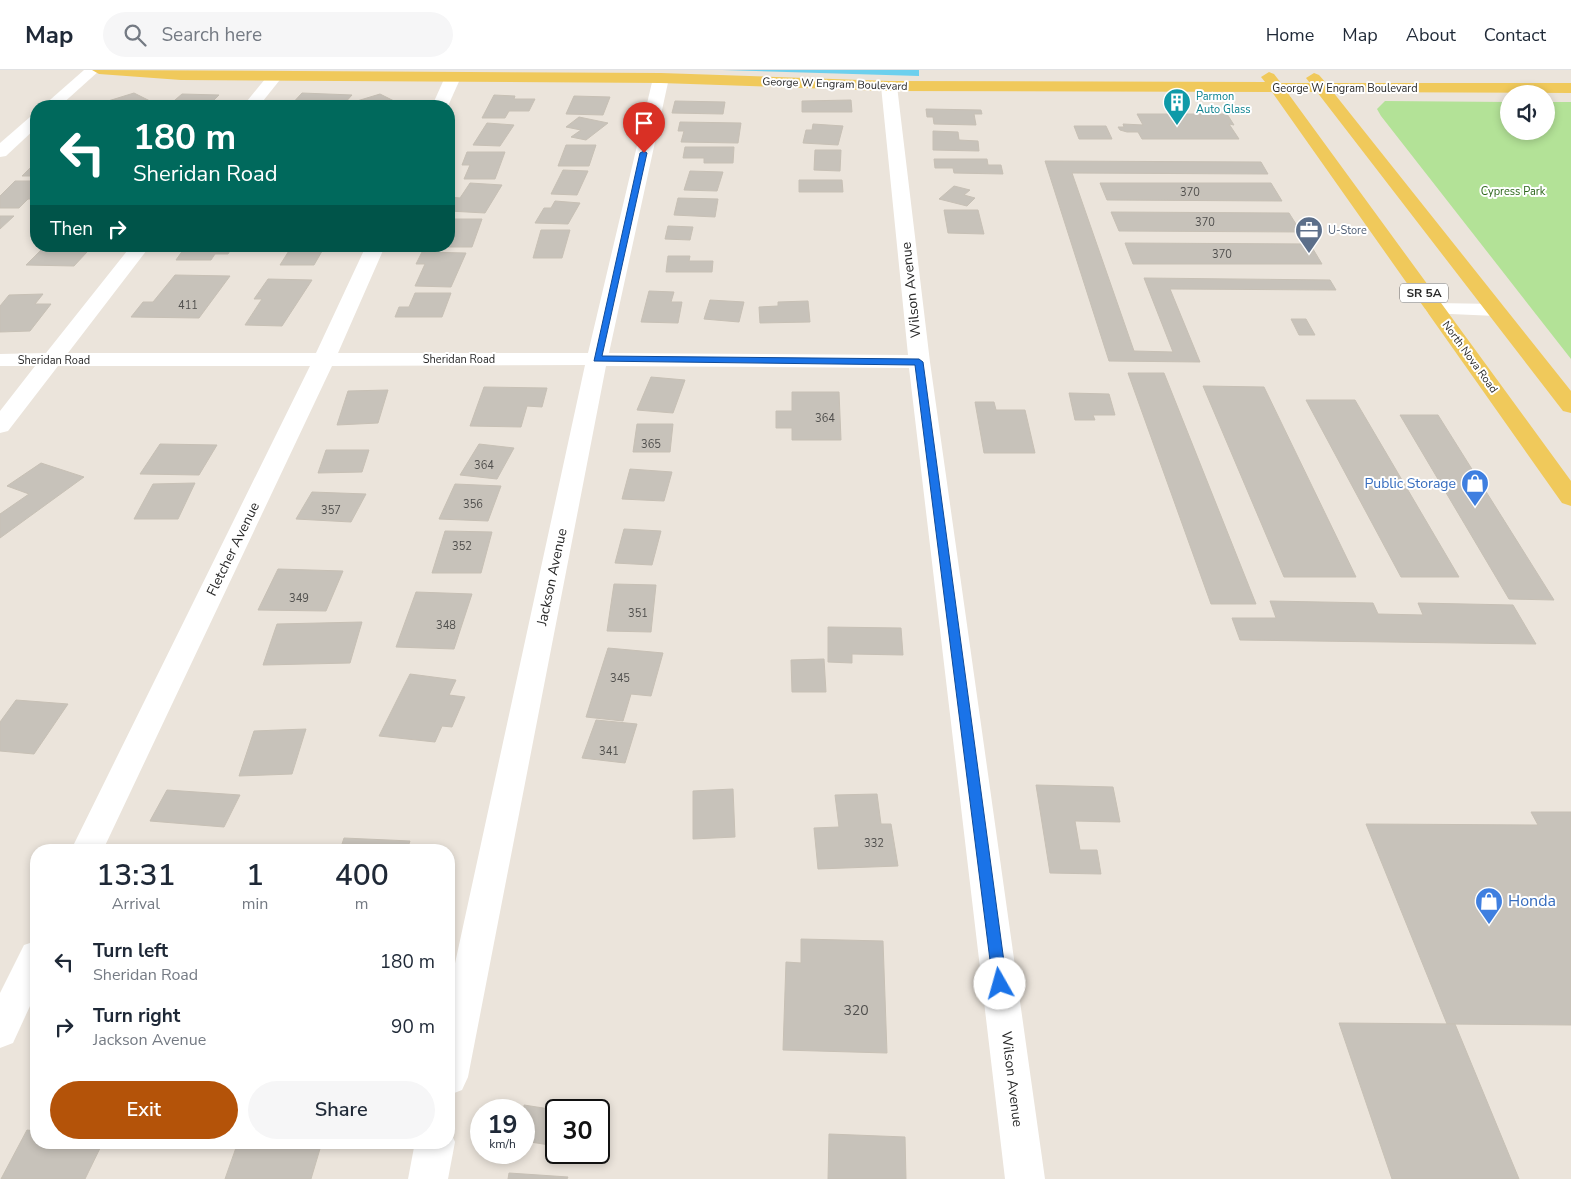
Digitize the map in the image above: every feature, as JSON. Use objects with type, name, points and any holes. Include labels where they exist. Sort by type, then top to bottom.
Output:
[{"type":"main road","name":"George W Engram Boulevard","points":[[99,70],[182,75],[661,78],[889,86],[1571,88]]},
{"type":"main road","name":"North Nova Road","points":[[1264,70],[1571,498]]},
{"type":"main road","points":[[1308,70],[1571,406]]},
{"type":"street","points":[[59,100],[93,70]]},
{"type":"street","points":[[256,100],[275,76]]},
{"type":"street","points":[[443,100],[453,77]]},
{"type":"street","name":"Jackson Avenue","points":[[455,1049],[597,359],[661,78]]},
{"type":"street","name":"Wilson Avenue","points":[[889,86],[919,362],[1025,1179]]},
{"type":"street","points":[[0,152],[30,125]]},
{"type":"street","points":[[0,426],[136,252]]},
{"type":"street","name":"Fletcher Avenue","points":[[90,844],[324,360],[373,252]]},
{"type":"street","points":[[1435,309],[1496,310]]},
{"type":"street","name":"Sheridan Road","points":[[0,360],[597,359],[919,362]]},
{"type":"street","points":[[0,1031],[30,968]]},
{"type":"street","points":[[428,1179],[434,1149]]},
{"type":"green space","name":"Cypress Park","points":[[1385,101],[1500,102],[1500,140],[1555,140],[1555,102],[1571,102],[1571,359],[1381,116],[1377,109]]},
{"type":"water","points":[[722,70],[919,70],[919,76]]},
{"type":"building","points":[[134,93],[148,100],[111,100]]},
{"type":"building","points":[[302,93],[352,95],[347,100],[296,100]]},
{"type":"building","points":[[182,94],[219,95],[214,100],[175,100]]},
{"type":"building","points":[[380,94],[392,100],[360,100]]},
{"type":"building","points":[[494,95],[515,96],[514,99],[535,99],[529,111],[509,111],[505,118],[482,118]]},
{"type":"building","points":[[574,96],[610,97],[603,115],[566,114]]},
{"type":"building","points":[[851,100],[852,112],[802,112],[802,101]]},
{"type":"building","points":[[675,101],[725,102],[723,114],[672,113]]},
{"type":"building","points":[[926,109],[981,110],[982,114],[974,114],[976,125],[934,124],[933,117],[927,117]]},
{"type":"building","name":"Parmon Auto Glass","points":[[1137,114],[1227,114],[1234,125],[1229,124],[1239,139],[1142,139],[1138,132],[1120,130],[1118,127],[1124,127],[1123,124],[1143,125]]},
{"type":"building","points":[[579,117],[608,123],[586,140],[571,137],[581,130],[566,127]]},
{"type":"building","points":[[680,122],[741,123],[738,143],[681,142],[684,131],[678,131]]},
{"type":"building","points":[[487,123],[514,125],[500,146],[473,145]]},
{"type":"building","points":[[813,124],[843,126],[838,145],[803,143],[806,130],[812,130]]},
{"type":"building","points":[[1074,126],[1106,126],[1112,139],[1079,139]]},
{"type":"building","points":[[933,131],[958,132],[959,140],[978,141],[979,151],[933,150]]},
{"type":"building","points":[[566,145],[596,145],[589,166],[558,166]]},
{"type":"building","points":[[685,147],[734,147],[733,163],[704,163],[704,158],[683,158]]},
{"type":"building","points":[[815,150],[841,150],[840,171],[814,170]]},
{"type":"building","points":[[467,152],[505,152],[495,179],[464,179],[470,165],[462,165]]},
{"type":"building","points":[[934,159],[987,159],[988,165],[1001,165],[1003,174],[954,173],[953,168],[935,168]]},
{"type":"building","points":[[1045,161],[1261,162],[1268,174],[1072,173],[1134,351],[1173,352],[1144,278],[1330,280],[1336,290],[1170,289],[1200,362],[1109,361]]},
{"type":"building","points":[[30,168],[30,176],[22,176]]},
{"type":"building","points":[[563,170],[588,171],[577,195],[551,194]]},
{"type":"building","points":[[690,171],[723,172],[717,191],[684,190]]},
{"type":"building","points":[[799,180],[842,180],[843,192],[799,192]]},
{"type":"building","points":[[15,181],[30,181],[30,199],[19,208],[0,208],[0,196]]},
{"type":"building","points":[[470,183],[502,185],[485,213],[455,211],[455,198],[460,198]]},
{"type":"building","points":[[1100,183],[1271,183],[1282,201],[1107,200]]},
{"type":"building","points":[[954,186],[970,190],[964,195],[975,198],[967,206],[939,199]]},
{"type":"building","points":[[678,198],[718,199],[715,217],[674,215]]},
{"type":"building","points":[[555,201],[580,203],[568,224],[535,223],[544,208],[551,208]]},
{"type":"building","points":[[944,210],[978,210],[984,234],[948,233]]},
{"type":"building","points":[[1111,212],[1289,213],[1301,232],[1119,231]]},
{"type":"building","points":[[0,216],[14,216],[0,229]]},
{"type":"building","points":[[455,219],[482,219],[472,247],[455,247]]},
{"type":"building","points":[[668,226],[693,227],[690,240],[665,239]]},
{"type":"building","points":[[541,230],[570,230],[562,258],[533,258]]},
{"type":"building","points":[[1125,243],[1310,244],[1322,264],[1133,264]]},
{"type":"building","points":[[39,252],[87,252],[74,266],[26,265]]},
{"type":"building","points":[[182,252],[229,252],[228,254],[215,254],[211,260],[176,260]]},
{"type":"building","points":[[288,252],[322,252],[314,265],[280,265]]},
{"type":"building","points":[[422,252],[466,253],[451,287],[415,286],[425,264],[416,264]]},
{"type":"building","points":[[668,256],[690,256],[689,261],[713,261],[712,272],[666,272]]},
{"type":"building","points":[[175,275],[230,276],[199,318],[131,317],[143,302],[153,302]]},
{"type":"building","points":[[268,279],[312,280],[282,326],[245,325],[262,299],[254,299]]},
{"type":"building","points":[[649,291],[674,292],[671,302],[682,302],[678,323],[641,322]]},
{"type":"building","points":[[415,293],[451,293],[442,317],[395,317],[399,307],[409,307]]},
{"type":"building","points":[[43,294],[35,304],[51,304],[30,331],[0,332],[0,306],[9,295]]},
{"type":"building","points":[[710,300],[744,302],[739,322],[704,319]]},
{"type":"building","points":[[808,301],[810,322],[760,323],[759,307],[778,306],[778,302]]},
{"type":"building","points":[[1291,319],[1306,319],[1315,335],[1299,335]]},
{"type":"building","points":[[1128,373],[1164,373],[1256,604],[1211,604]]},
{"type":"building","points":[[651,377],[685,380],[673,413],[637,410]]},
{"type":"building","points":[[1203,386],[1264,387],[1356,577],[1284,577]]},
{"type":"building","points":[[484,387],[547,388],[542,407],[527,406],[521,427],[470,426]]},
{"type":"building","points":[[388,390],[378,423],[337,425],[348,391]]},
{"type":"building","points":[[792,392],[839,392],[841,440],[792,440],[792,428],[776,428],[776,411],[792,411]]},
{"type":"building","points":[[1069,393],[1109,394],[1115,415],[1093,415],[1095,420],[1075,420]]},
{"type":"building","points":[[1306,400],[1355,400],[1459,577],[1401,577]]},
{"type":"building","points":[[975,402],[994,402],[996,410],[1025,410],[1035,453],[984,453]]},
{"type":"building","name":"Public Storage","points":[[1400,415],[1438,415],[1554,600],[1509,599]]},
{"type":"building","points":[[637,424],[673,424],[670,452],[633,452]]},
{"type":"building","points":[[160,444],[217,445],[199,475],[140,474]]},
{"type":"building","points":[[479,444],[514,448],[497,479],[460,475]]},
{"type":"building","points":[[326,450],[369,450],[362,472],[318,473]]},
{"type":"building","points":[[41,463],[84,477],[0,538],[0,514],[29,494],[7,486]]},
{"type":"building","points":[[630,469],[672,472],[664,501],[622,499]]},
{"type":"building","points":[[195,483],[178,519],[134,519],[153,484]]},
{"type":"building","points":[[455,484],[501,486],[488,521],[439,519]]},
{"type":"building","points":[[312,492],[366,494],[351,522],[296,519]]},
{"type":"building","points":[[624,529],[661,531],[652,565],[615,563]]},
{"type":"building","points":[[445,531],[492,532],[481,573],[432,573]]},
{"type":"building","points":[[278,569],[343,571],[326,611],[258,610]]},
{"type":"building","points":[[614,584],[656,585],[651,632],[607,631]]},
{"type":"building","points":[[416,592],[472,594],[454,649],[396,647]]},
{"type":"building","points":[[1270,601],[1373,603],[1378,614],[1423,615],[1418,603],[1513,605],[1536,644],[1240,640],[1232,618],[1276,618]]},
{"type":"building","points":[[362,622],[350,663],[263,665],[277,624]]},
{"type":"building","points":[[828,627],[901,628],[903,655],[852,654],[852,663],[828,662]]},
{"type":"building","points":[[608,648],[663,653],[651,696],[631,694],[623,721],[586,717]]},
{"type":"building","points":[[824,659],[826,692],[792,692],[791,660]]},
{"type":"building","points":[[410,674],[456,680],[449,695],[465,697],[452,727],[442,726],[435,742],[379,736]]},
{"type":"building","points":[[16,700],[68,704],[34,754],[0,751],[0,722]]},
{"type":"building","points":[[596,720],[637,724],[625,763],[582,758]]},
{"type":"building","points":[[306,729],[292,774],[239,776],[254,731]]},
{"type":"building","points":[[1036,785],[1113,787],[1120,822],[1075,821],[1080,850],[1097,850],[1101,874],[1050,873]]},
{"type":"building","points":[[733,789],[735,837],[693,839],[693,791]]},
{"type":"building","points":[[167,790],[240,795],[224,827],[150,821]]},
{"type":"building","points":[[877,794],[881,824],[891,824],[898,866],[818,869],[814,828],[839,827],[835,795]]},
{"type":"building","name":"Honda","points":[[1531,812],[1571,812],[1571,1025],[1447,1024],[1366,824],[1538,825]]},
{"type":"building","points":[[344,838],[410,841],[409,844],[342,844]]},
{"type":"building","points":[[801,939],[883,941],[887,1053],[783,1050],[786,962],[801,963]]},
{"type":"building","points":[[1339,1023],[1455,1024],[1519,1179],[1392,1179]]},
{"type":"building","points":[[535,1107],[545,1108],[545,1144],[535,1143]]},
{"type":"building","points":[[27,1130],[30,1130],[30,1149],[100,1149],[85,1179],[1,1179]]},
{"type":"building","points":[[829,1134],[905,1137],[906,1179],[828,1179]]},
{"type":"building","points":[[236,1149],[320,1149],[311,1179],[225,1179]]},
{"type":"building","points":[[509,1173],[568,1177],[567,1179],[508,1179]]},
{"type":"place","name":"Parmon Auto Glass","points":[[1177,126]]},
{"type":"place","name":"U-Store","points":[[1309,254]]},
{"type":"place","name":"Public Storage","points":[[1475,507]]},
{"type":"place","name":"Honda","points":[[1489,925]]},
{"type":"route","points":[[644,153],[597,359],[919,362],[1000,984]]}]
